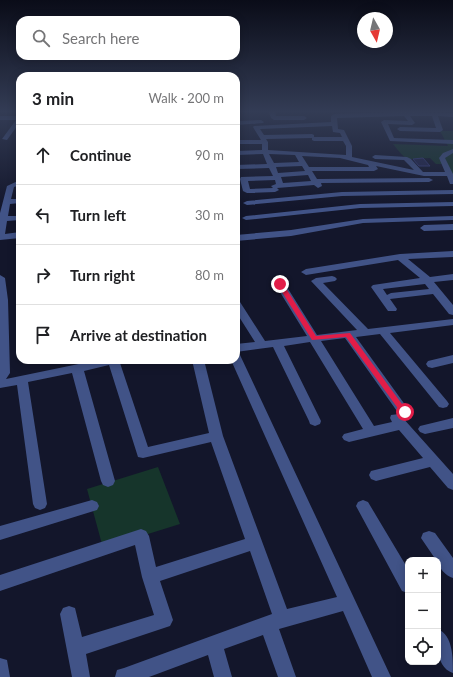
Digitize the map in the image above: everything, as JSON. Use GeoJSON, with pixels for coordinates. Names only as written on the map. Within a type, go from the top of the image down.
{"type":"FeatureCollection","features":[{"type":"Feature","properties":{"kind":"street"},"geometry":{"type":"LineString","coordinates":[[264,144],[265,152],[277,176],[281,200]]}},
{"type":"Feature","properties":{"kind":"street"},"geometry":{"type":"LineString","coordinates":[[317,144],[319,154]]}},
{"type":"Feature","properties":{"kind":"street"},"geometry":{"type":"LineString","coordinates":[[348,144],[349,157]]}},
{"type":"Feature","properties":{"kind":"street"},"geometry":{"type":"LineString","coordinates":[[240,153],[294,151],[349,157],[420,173],[451,178]]}},
{"type":"Feature","properties":{"kind":"street"},"geometry":{"type":"LineString","coordinates":[[294,151],[321,189],[359,221]]}},
{"type":"Feature","properties":{"kind":"street"},"geometry":{"type":"LineString","coordinates":[[451,178],[442,158],[445,154],[453,151]]}},
{"type":"Feature","properties":{"kind":"street"},"geometry":{"type":"LineString","coordinates":[[281,152],[288,165]]}},
{"type":"Feature","properties":{"kind":"street"},"geometry":{"type":"LineString","coordinates":[[375,157],[405,158],[410,160],[420,173]]}},
{"type":"Feature","properties":{"kind":"street"},"geometry":{"type":"LineString","coordinates":[[240,167],[288,165],[307,169],[374,169],[370,162]]}},
{"type":"Feature","properties":{"kind":"street"},"geometry":{"type":"LineString","coordinates":[[307,169],[277,176],[244,179],[247,191],[316,182],[451,178]]}},
{"type":"Feature","properties":{"kind":"street"},"geometry":{"type":"LineString","coordinates":[[240,183],[245,183]]}},
{"type":"Feature","properties":{"kind":"street"},"geometry":{"type":"LineString","coordinates":[[0,187],[16,184]]}},
{"type":"Feature","properties":{"kind":"street"},"geometry":{"type":"LineString","coordinates":[[296,185],[304,198]]}},
{"type":"Feature","properties":{"kind":"street"},"geometry":{"type":"LineString","coordinates":[[11,186],[6,202],[0,237],[16,235]]}},
{"type":"Feature","properties":{"kind":"street"},"geometry":{"type":"LineString","coordinates":[[247,203],[342,194],[453,192]]}},
{"type":"Feature","properties":{"kind":"street"},"geometry":{"type":"LineString","coordinates":[[6,202],[16,201]]}},
{"type":"Feature","properties":{"kind":"street"},"geometry":{"type":"LineString","coordinates":[[246,218],[360,206],[453,204]]}},
{"type":"Feature","properties":{"kind":"street"},"geometry":{"type":"LineString","coordinates":[[3,219],[16,218]]}},
{"type":"Feature","properties":{"kind":"street"},"geometry":{"type":"LineString","coordinates":[[240,236],[291,233],[359,221],[453,218]]}},
{"type":"Feature","properties":{"kind":"street"},"geometry":{"type":"LineString","coordinates":[[424,228],[453,227]]}},
{"type":"Feature","properties":{"kind":"street"},"geometry":{"type":"LineString","coordinates":[[306,272],[400,257],[453,254]]}},
{"type":"Feature","properties":{"kind":"street"},"geometry":{"type":"LineString","coordinates":[[400,257],[426,279],[453,312]]}},
{"type":"Feature","properties":{"kind":"street"},"geometry":{"type":"LineString","coordinates":[[392,309],[376,287],[426,279],[453,277]]}},
{"type":"Feature","properties":{"kind":"street"},"geometry":{"type":"LineString","coordinates":[[332,279],[316,281],[365,332]]}},
{"type":"Feature","properties":{"kind":"street"},"geometry":{"type":"LineString","coordinates":[[0,282],[4,373],[0,379]]}},
{"type":"Feature","properties":{"kind":"street"},"geometry":{"type":"LineString","coordinates":[[280,284],[371,432]]}},
{"type":"Feature","properties":{"kind":"street"},"geometry":{"type":"LineString","coordinates":[[391,296],[438,294],[453,297]]}},
{"type":"Feature","properties":{"kind":"street"},"geometry":{"type":"LineString","coordinates":[[240,310],[262,345]]}},
{"type":"Feature","properties":{"kind":"street"},"geometry":{"type":"LineString","coordinates":[[240,348],[453,322]]}},
{"type":"Feature","properties":{"kind":"street"},"geometry":{"type":"LineString","coordinates":[[382,330],[443,404]]}},
{"type":"Feature","properties":{"kind":"street"},"geometry":{"type":"LineString","coordinates":[[348,334],[401,418],[433,461],[452,480]]}},
{"type":"Feature","properties":{"kind":"street"},"geometry":{"type":"LineString","coordinates":[[277,343],[315,421]]}},
{"type":"Feature","properties":{"kind":"street"},"geometry":{"type":"LineString","coordinates":[[432,364],[453,359]]}},
{"type":"Feature","properties":{"kind":"street"},"geometry":{"type":"LineString","coordinates":[[0,384],[96,364]]}},
{"type":"Feature","properties":{"kind":"street"},"geometry":{"type":"LineString","coordinates":[[115,364],[143,453],[216,436]]}},
{"type":"Feature","properties":{"kind":"street"},"geometry":{"type":"LineString","coordinates":[[199,364],[216,436],[254,542],[275,622],[287,677]]}},
{"type":"Feature","properties":{"kind":"street"},"geometry":{"type":"LineString","coordinates":[[239,364],[382,677]]}},
{"type":"Feature","properties":{"kind":"street"},"geometry":{"type":"LineString","coordinates":[[77,368],[108,481]]}},
{"type":"Feature","properties":{"kind":"street"},"geometry":{"type":"LineString","coordinates":[[22,380],[40,504]]}},
{"type":"Feature","properties":{"kind":"street"},"geometry":{"type":"LineString","coordinates":[[350,437],[371,432],[401,418]]}},
{"type":"Feature","properties":{"kind":"street"},"geometry":{"type":"LineString","coordinates":[[425,429],[453,423]]}},
{"type":"Feature","properties":{"kind":"street"},"geometry":{"type":"LineString","coordinates":[[376,475],[433,461]]}},
{"type":"Feature","properties":{"kind":"street"},"geometry":{"type":"LineString","coordinates":[[0,533],[92,506]]}},
{"type":"Feature","properties":{"kind":"street"},"geometry":{"type":"LineString","coordinates":[[363,506],[405,580]]}},
{"type":"Feature","properties":{"kind":"street"},"geometry":{"type":"LineString","coordinates":[[0,583],[141,536],[150,577],[164,620],[76,648]]}},
{"type":"Feature","properties":{"kind":"street"},"geometry":{"type":"LineString","coordinates":[[430,538],[453,571]]}},
{"type":"Feature","properties":{"kind":"street"},"geometry":{"type":"LineString","coordinates":[[150,577],[254,542]]}},
{"type":"Feature","properties":{"kind":"street"},"geometry":{"type":"LineString","coordinates":[[124,677],[275,622],[347,602]]}},
{"type":"Feature","properties":{"kind":"street"},"geometry":{"type":"LineString","coordinates":[[69,614],[81,677]]}},
{"type":"Feature","properties":{"kind":"street"},"geometry":{"type":"LineString","coordinates":[[441,643],[453,664]]}},
{"type":"Feature","properties":{"kind":"street"},"geometry":{"type":"LineString","coordinates":[[214,645],[223,677]]}},
{"type":"Feature","properties":{"kind":"street"},"geometry":{"type":"LineString","coordinates":[[0,667],[1,677]]}},
{"type":"Feature","properties":{"kind":"green space"},"geometry":{"type":"Polygon","coordinates":[[[393,144],[448,146],[447,144],[453,144],[453,174],[448,174],[444,164],[436,164],[430,158],[412,159],[405,157],[393,144]]]}},
{"type":"Feature","properties":{"kind":"green space"},"geometry":{"type":"Polygon","coordinates":[[[158,467],[180,524],[103,548],[87,489],[158,467]]]}},
{"type":"Feature","properties":{"kind":"building"},"geometry":{"type":"Polygon","coordinates":[[[423,158],[430,166],[419,166],[413,159],[423,158]]]}},
{"type":"Feature","properties":{"kind":"route"},"geometry":{"type":"LineString","coordinates":[[280,284],[314,339],[348,334],[405,412]]}}]}
